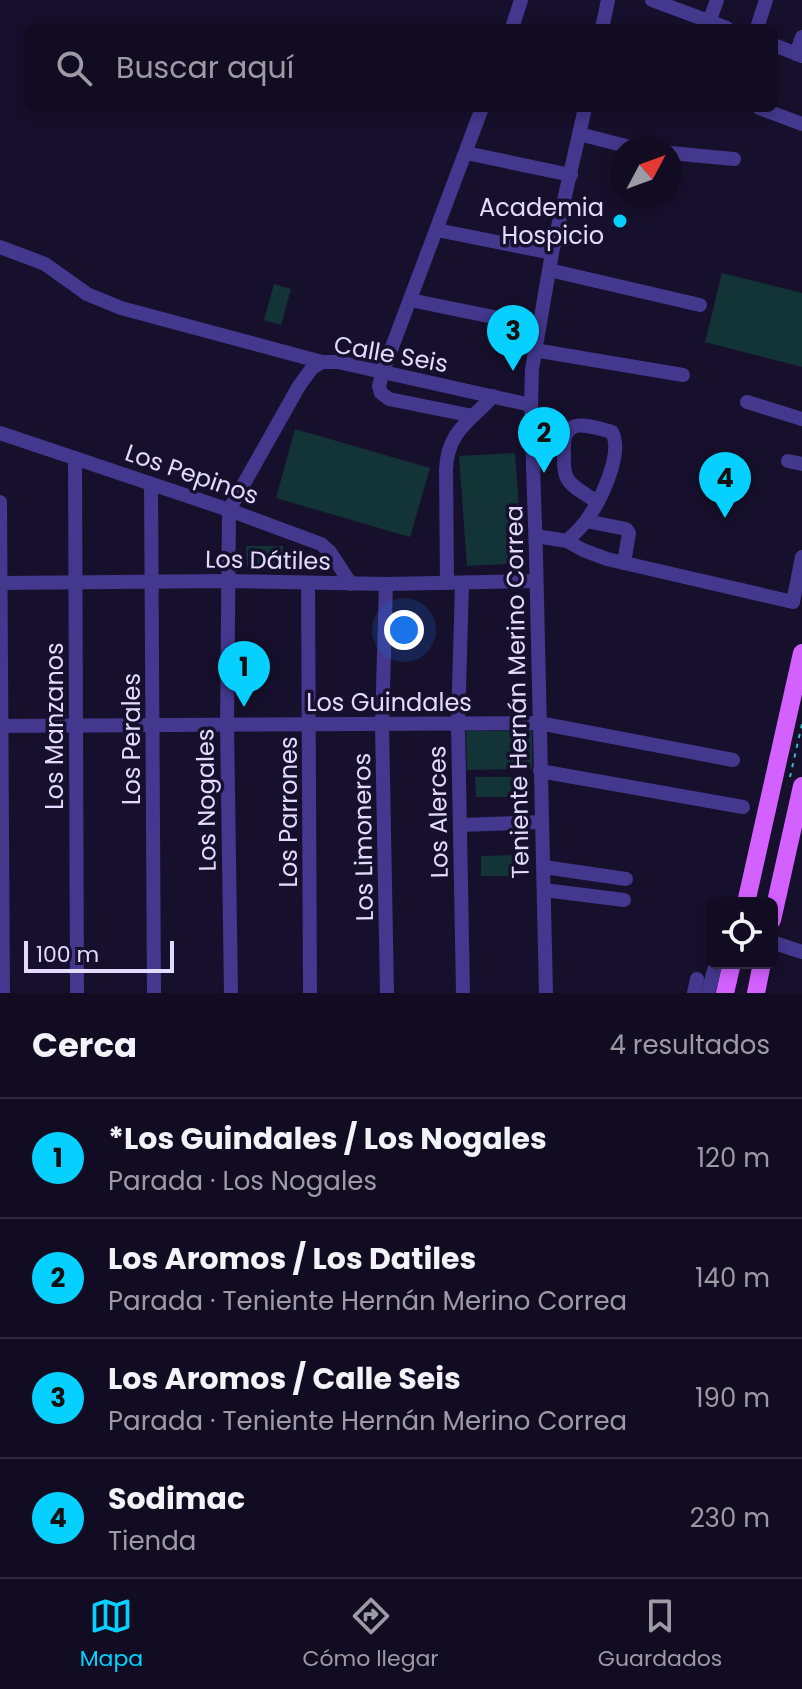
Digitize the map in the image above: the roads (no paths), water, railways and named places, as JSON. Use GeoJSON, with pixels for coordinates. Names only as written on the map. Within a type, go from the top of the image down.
{"type":"FeatureCollection","features":[{"type":"Feature","properties":{"kind":"main road"},"geometry":{"type":"LineString","coordinates":[[747,897],[802,653]]}},
{"type":"Feature","properties":{"kind":"main road"},"geometry":{"type":"LineString","coordinates":[[778,897],[798,820],[802,786]]}},
{"type":"Feature","properties":{"kind":"main road"},"geometry":{"type":"LineString","coordinates":[[770,798],[789,807],[798,820]]}},
{"type":"Feature","properties":{"kind":"main road"},"geometry":{"type":"LineString","coordinates":[[723,969],[725,993]]}},
{"type":"Feature","properties":{"kind":"main road"},"geometry":{"type":"LineString","coordinates":[[756,993],[761,969]]}},
{"type":"Feature","properties":{"kind":"street"},"geometry":{"type":"LineString","coordinates":[[513,24],[521,0]]}},
{"type":"Feature","properties":{"kind":"street"},"geometry":{"type":"LineString","coordinates":[[603,24],[608,0]]}},
{"type":"Feature","properties":{"kind":"street"},"geometry":{"type":"LineString","coordinates":[[709,22],[717,0]]}},
{"type":"Feature","properties":{"kind":"street"},"geometry":{"type":"LineString","coordinates":[[758,24],[766,0]]}},
{"type":"Feature","properties":{"kind":"street"},"geometry":{"type":"LineString","coordinates":[[663,2],[715,24]]}},
{"type":"Feature","properties":{"kind":"street"},"geometry":{"type":"LineString","coordinates":[[778,47],[799,55],[802,37]]}},
{"type":"Feature","properties":{"kind":"street"},"geometry":{"type":"LineString","coordinates":[[473,416],[389,399],[381,393],[379,386],[481,112]]}},
{"type":"Feature","properties":{"kind":"street","name":"Teniente Hernán Merino Correa"},"geometry":{"type":"LineString","coordinates":[[546,993],[531,405],[538,326],[584,112]]}},
{"type":"Feature","properties":{"kind":"street"},"geometry":{"type":"LineString","coordinates":[[770,112],[802,124]]}},
{"type":"Feature","properties":{"kind":"street"},"geometry":{"type":"LineString","coordinates":[[579,134],[610,142]]}},
{"type":"Feature","properties":{"kind":"street"},"geometry":{"type":"LineString","coordinates":[[466,153],[571,175]]}},
{"type":"Feature","properties":{"kind":"street"},"geometry":{"type":"LineString","coordinates":[[682,154],[734,159]]}},
{"type":"Feature","properties":{"kind":"street"},"geometry":{"type":"LineString","coordinates":[[437,230],[552,253]]}},
{"type":"Feature","properties":{"kind":"street"},"geometry":{"type":"LineString","coordinates":[[0,247],[45,264],[87,294],[121,308],[322,362]]}},
{"type":"Feature","properties":{"kind":"street"},"geometry":{"type":"LineString","coordinates":[[549,270],[700,305]]}},
{"type":"Feature","properties":{"kind":"street"},"geometry":{"type":"LineString","coordinates":[[410,300],[538,326]]}},
{"type":"Feature","properties":{"kind":"street"},"geometry":{"type":"LineString","coordinates":[[534,350],[683,375]]}},
{"type":"Feature","properties":{"kind":"street","name":"Calle Seis"},"geometry":{"type":"LineString","coordinates":[[229,510],[299,386],[312,368],[322,362],[383,371],[531,405]]}},
{"type":"Feature","properties":{"kind":"street","name":"Los Alerces"},"geometry":{"type":"LineString","coordinates":[[463,993],[454,583],[445,561],[447,459],[455,434],[493,396]]}},
{"type":"Feature","properties":{"kind":"street"},"geometry":{"type":"LineString","coordinates":[[747,402],[802,419]]}},
{"type":"Feature","properties":{"kind":"street"},"geometry":{"type":"LineString","coordinates":[[567,541],[586,521],[597,502],[610,475],[615,453],[612,432],[575,426],[563,439],[567,480],[597,502]]}},
{"type":"Feature","properties":{"kind":"street","name":"Los Pepinos"},"geometry":{"type":"LineString","coordinates":[[0,433],[321,544],[351,584]]}},
{"type":"Feature","properties":{"kind":"street","name":"Los Manzanos"},"geometry":{"type":"LineString","coordinates":[[75,458],[77,993]]}},
{"type":"Feature","properties":{"kind":"street","name":"Los Perales"},"geometry":{"type":"LineString","coordinates":[[151,484],[154,993]]}},
{"type":"Feature","properties":{"kind":"street"},"geometry":{"type":"LineString","coordinates":[[0,502],[3,993]]}},
{"type":"Feature","properties":{"kind":"street","name":"Los Nogales"},"geometry":{"type":"LineString","coordinates":[[229,510],[227,725],[231,993]]}},
{"type":"Feature","properties":{"kind":"street"},"geometry":{"type":"LineString","coordinates":[[586,521],[626,529],[629,533],[624,563]]}},
{"type":"Feature","properties":{"kind":"street"},"geometry":{"type":"LineString","coordinates":[[536,536],[567,541],[624,563],[798,603],[802,557]]}},
{"type":"Feature","properties":{"kind":"street","name":"Los Dátiles"},"geometry":{"type":"LineString","coordinates":[[0,583],[228,581],[386,584],[536,581]]}},
{"type":"Feature","properties":{"kind":"street","name":"Los Parrones"},"geometry":{"type":"LineString","coordinates":[[308,583],[310,993]]}},
{"type":"Feature","properties":{"kind":"street","name":"Los Limoneros"},"geometry":{"type":"LineString","coordinates":[[386,584],[382,724],[387,993]]}},
{"type":"Feature","properties":{"kind":"street","name":"Los Guindales"},"geometry":{"type":"LineString","coordinates":[[1,726],[539,723],[733,760]]}},
{"type":"Feature","properties":{"kind":"street"},"geometry":{"type":"LineString","coordinates":[[540,771],[743,807]]}},
{"type":"Feature","properties":{"kind":"street"},"geometry":{"type":"LineString","coordinates":[[460,825],[542,822]]}},
{"type":"Feature","properties":{"kind":"street"},"geometry":{"type":"LineString","coordinates":[[544,867],[626,879]]}},
{"type":"Feature","properties":{"kind":"street"},"geometry":{"type":"LineString","coordinates":[[544,890],[624,900]]}},
{"type":"Feature","properties":{"kind":"street"},"geometry":{"type":"LineString","coordinates":[[778,944],[802,952]]}},
{"type":"Feature","properties":{"kind":"street"},"geometry":{"type":"LineString","coordinates":[[708,993],[721,969]]}},
{"type":"Feature","properties":{"kind":"place","name":"Academia Hospicio"},"geometry":{"type":"Point","coordinates":[620,221]}},
{"type":"Feature","properties":{"kind":"place","name":"Los Aromos / Calle Seis"},"geometry":{"type":"Point","coordinates":[513,371]}},
{"type":"Feature","properties":{"kind":"place","name":"Los Aromos / Los Datiles"},"geometry":{"type":"Point","coordinates":[544,473]}},
{"type":"Feature","properties":{"kind":"place","name":"Sodimac"},"geometry":{"type":"Point","coordinates":[725,518]}},
{"type":"Feature","properties":{"kind":"place","name":"*Los Guindales / Los Nogales"},"geometry":{"type":"Point","coordinates":[244,707]}}]}
